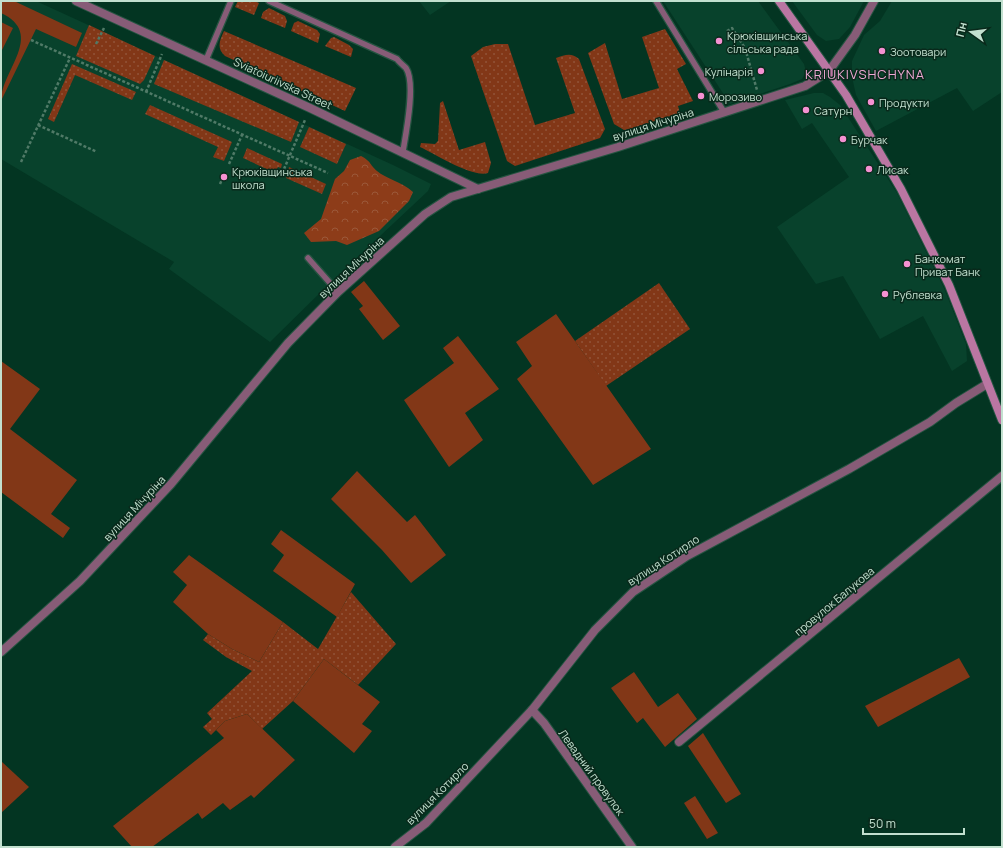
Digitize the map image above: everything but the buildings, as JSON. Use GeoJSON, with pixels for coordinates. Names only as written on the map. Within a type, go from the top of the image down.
{"type":"FeatureCollection","features":[{"type":"Feature","properties":{"kind":"main road"},"geometry":{"type":"LineString","coordinates":[[779,1],[846,96],[904,196],[949,285],[1002,420]]}},
{"type":"Feature","properties":{"kind":"street","name":"Sviatoiuriivska Street"},"geometry":{"type":"LineString","coordinates":[[76,1],[85,3],[403,151],[478,189]]}},
{"type":"Feature","properties":{"kind":"street"},"geometry":{"type":"LineString","coordinates":[[829,71],[855,36],[874,1]]}},
{"type":"Feature","properties":{"kind":"street","name":"вулиця Мічуріна"},"geometry":{"type":"LineString","coordinates":[[1,652],[80,581],[166,490],[288,343],[338,292],[425,214],[451,197],[805,86],[829,71]]}},
{"type":"Feature","properties":{"kind":"street","name":"вулиця Котирло"},"geometry":{"type":"LineString","coordinates":[[395,847],[426,824],[532,710],[595,630],[633,592],[687,556],[930,422],[956,403],[987,384]]}},
{"type":"Feature","properties":{"kind":"street","name":"провулок Балукова"},"geometry":{"type":"LineString","coordinates":[[679,742],[1002,476]]}},
{"type":"Feature","properties":{"kind":"street","name":"Левадний провулок"},"geometry":{"type":"LineString","coordinates":[[532,710],[544,723],[632,847]]}},
{"type":"Feature","properties":{"kind":"lane"},"geometry":{"type":"LineString","coordinates":[[206,60],[231,1]]}},
{"type":"Feature","properties":{"kind":"lane"},"geometry":{"type":"LineString","coordinates":[[269,1],[397,59],[406,69],[410,81],[409,116],[403,151]]}},
{"type":"Feature","properties":{"kind":"lane"},"geometry":{"type":"LineString","coordinates":[[656,1],[724,112]]}},
{"type":"Feature","properties":{"kind":"lane"},"geometry":{"type":"LineString","coordinates":[[308,258],[338,292]]}},
{"type":"Feature","properties":{"kind":"path"},"geometry":{"type":"LineString","coordinates":[[96,44],[104,28]]}},
{"type":"Feature","properties":{"kind":"path"},"geometry":{"type":"LineString","coordinates":[[727,31],[732,28],[745,48],[757,90]]}},
{"type":"Feature","properties":{"kind":"path"},"geometry":{"type":"LineString","coordinates":[[31,40],[328,173]]}},
{"type":"Feature","properties":{"kind":"path"},"geometry":{"type":"LineString","coordinates":[[146,92],[162,54]]}},
{"type":"Feature","properties":{"kind":"path"},"geometry":{"type":"LineString","coordinates":[[21,162],[70,58]]}},
{"type":"Feature","properties":{"kind":"path"},"geometry":{"type":"LineString","coordinates":[[284,169],[305,120]]}},
{"type":"Feature","properties":{"kind":"path"},"geometry":{"type":"LineString","coordinates":[[38,125],[97,152]]}},
{"type":"Feature","properties":{"kind":"path"},"geometry":{"type":"LineString","coordinates":[[229,164],[242,135]]}},
{"type":"Feature","properties":{"kind":"path"},"geometry":{"type":"LineString","coordinates":[[220,184],[224,175]]}},
{"type":"Feature","properties":{"kind":"shaded area","name":"Крюківщинська школа"},"geometry":{"type":"Polygon","coordinates":[[[1,1],[36,1],[393,165],[431,184],[428,191],[270,342],[169,269],[174,262],[1,159],[1,1]]]}},
{"type":"Feature","properties":{"kind":"shaded area"},"geometry":{"type":"Polygon","coordinates":[[[1,1],[14,1],[82,33],[76,47],[36,29],[1,101],[3,89],[18,54],[21,42],[20,31],[14,22],[1,13],[1,1]]]}},
{"type":"Feature","properties":{"kind":"shaded area"},"geometry":{"type":"Polygon","coordinates":[[[238,1],[254,1],[259,3],[254,15],[235,7],[238,1]]]}},
{"type":"Feature","properties":{"kind":"shaded area"},"geometry":{"type":"Polygon","coordinates":[[[419,1],[451,1],[430,15],[419,1]]]}},
{"type":"Feature","properties":{"kind":"shaded area"},"geometry":{"type":"Polygon","coordinates":[[[663,1],[758,1],[804,64],[806,72],[802,79],[730,104],[663,1]]]}},
{"type":"Feature","properties":{"kind":"shaded area"},"geometry":{"type":"Polygon","coordinates":[[[792,1],[864,1],[850,27],[839,39],[826,41],[817,35],[792,1]]]}},
{"type":"Feature","properties":{"kind":"shaded area"},"geometry":{"type":"Polygon","coordinates":[[[892,1],[998,1],[1002,4],[1002,92],[973,111],[957,88],[876,131],[856,95],[852,77],[852,61],[864,35],[880,21],[892,1]]]}},
{"type":"Feature","properties":{"kind":"shaded area"},"geometry":{"type":"Polygon","coordinates":[[[269,8],[285,16],[287,21],[285,28],[261,18],[263,12],[269,8]]]}},
{"type":"Feature","properties":{"kind":"shaded area"},"geometry":{"type":"Polygon","coordinates":[[[298,21],[317,30],[320,34],[318,43],[291,31],[294,23],[298,21]]]}},
{"type":"Feature","properties":{"kind":"shaded area"},"geometry":{"type":"Polygon","coordinates":[[[1,22],[13,28],[1,52],[1,22]]]}},
{"type":"Feature","properties":{"kind":"shaded area"},"geometry":{"type":"Polygon","coordinates":[[[89,25],[155,56],[144,80],[140,84],[76,56],[89,25]]]}},
{"type":"Feature","properties":{"kind":"shaded area"},"geometry":{"type":"Polygon","coordinates":[[[665,29],[686,64],[677,69],[693,101],[678,106],[680,113],[624,130],[614,124],[588,53],[605,43],[622,99],[659,88],[642,37],[665,29]]]}},
{"type":"Feature","properties":{"kind":"shaded area"},"geometry":{"type":"Polygon","coordinates":[[[224,31],[356,88],[345,111],[225,56],[220,50],[220,41],[224,31]]]}},
{"type":"Feature","properties":{"kind":"shaded area"},"geometry":{"type":"Polygon","coordinates":[[[334,37],[349,45],[353,49],[351,57],[325,46],[331,38],[334,37]]]}},
{"type":"Feature","properties":{"kind":"shaded area"},"geometry":{"type":"Polygon","coordinates":[[[495,44],[508,44],[535,125],[575,113],[556,58],[565,55],[573,55],[579,59],[605,129],[600,138],[515,166],[507,161],[471,56],[483,47],[495,44]]]}},
{"type":"Feature","properties":{"kind":"shaded area"},"geometry":{"type":"Polygon","coordinates":[[[164,60],[299,122],[291,142],[154,84],[164,60]]]}},
{"type":"Feature","properties":{"kind":"shaded area"},"geometry":{"type":"Polygon","coordinates":[[[72,64],[136,92],[132,100],[75,75],[54,122],[48,119],[72,64]]]}},
{"type":"Feature","properties":{"kind":"shaded area"},"geometry":{"type":"Polygon","coordinates":[[[814,93],[823,93],[840,105],[897,193],[944,288],[966,344],[967,361],[952,371],[923,316],[880,339],[843,276],[816,284],[777,227],[849,177],[812,123],[802,129],[785,100],[814,93]]]}},
{"type":"Feature","properties":{"kind":"shaded area"},"geometry":{"type":"Polygon","coordinates":[[[443,101],[459,150],[485,142],[491,163],[488,173],[481,174],[464,169],[420,147],[421,143],[435,144],[438,141],[440,103],[443,101]]]}},
{"type":"Feature","properties":{"kind":"shaded area"},"geometry":{"type":"Polygon","coordinates":[[[150,105],[232,142],[224,161],[213,157],[218,147],[145,114],[150,105]]]}},
{"type":"Feature","properties":{"kind":"shaded area"},"geometry":{"type":"Polygon","coordinates":[[[309,127],[346,144],[337,164],[300,147],[309,127]]]}},
{"type":"Feature","properties":{"kind":"shaded area"},"geometry":{"type":"Polygon","coordinates":[[[247,148],[282,164],[281,168],[278,167],[275,173],[243,158],[247,148]]]}},
{"type":"Feature","properties":{"kind":"shaded area"},"geometry":{"type":"Polygon","coordinates":[[[289,167],[326,184],[322,194],[286,178],[289,167]]]}},
{"type":"Feature","properties":{"kind":"shaded area"},"geometry":{"type":"Polygon","coordinates":[[[364,281],[400,326],[383,340],[359,309],[363,306],[351,292],[364,281]]]}},
{"type":"Feature","properties":{"kind":"shaded area"},"geometry":{"type":"Polygon","coordinates":[[[659,283],[690,329],[606,386],[575,341],[659,283]]]}},
{"type":"Feature","properties":{"kind":"shaded area"},"geometry":{"type":"Polygon","coordinates":[[[556,314],[651,449],[593,485],[517,379],[532,366],[516,342],[556,314]]]}},
{"type":"Feature","properties":{"kind":"shaded area"},"geometry":{"type":"Polygon","coordinates":[[[458,336],[499,389],[465,413],[483,440],[449,467],[404,400],[454,363],[443,348],[458,336]]]}},
{"type":"Feature","properties":{"kind":"shaded area"},"geometry":{"type":"Polygon","coordinates":[[[1,361],[40,389],[10,429],[77,480],[51,514],[70,528],[63,538],[1,492],[1,361]]]}},
{"type":"Feature","properties":{"kind":"shaded area"},"geometry":{"type":"Polygon","coordinates":[[[357,471],[407,522],[415,515],[446,555],[411,583],[382,550],[331,499],[357,471]]]}},
{"type":"Feature","properties":{"kind":"shaded area"},"geometry":{"type":"Polygon","coordinates":[[[281,530],[355,584],[337,617],[273,571],[284,555],[271,544],[281,530]]]}},
{"type":"Feature","properties":{"kind":"shaded area"},"geometry":{"type":"Polygon","coordinates":[[[189,555],[283,622],[259,662],[232,649],[208,634],[173,602],[187,585],[173,572],[189,555]]]}},
{"type":"Feature","properties":{"kind":"shaded area"},"geometry":{"type":"Polygon","coordinates":[[[351,592],[396,644],[358,685],[324,659],[293,701],[262,729],[247,714],[225,721],[211,735],[203,727],[212,719],[207,713],[252,671],[226,657],[203,640],[208,634],[232,649],[259,662],[283,622],[318,649],[351,592]]]}},
{"type":"Feature","properties":{"kind":"shaded area"},"geometry":{"type":"Polygon","coordinates":[[[959,658],[970,677],[878,727],[865,706],[959,658]]]}},
{"type":"Feature","properties":{"kind":"shaded area"},"geometry":{"type":"Polygon","coordinates":[[[324,659],[380,702],[362,724],[372,731],[354,753],[293,701],[324,659]]]}},
{"type":"Feature","properties":{"kind":"shaded area"},"geometry":{"type":"Polygon","coordinates":[[[634,672],[658,707],[678,693],[697,719],[665,747],[643,718],[637,723],[611,688],[634,672]]]}},
{"type":"Feature","properties":{"kind":"shaded area"},"geometry":{"type":"Polygon","coordinates":[[[247,714],[295,760],[254,798],[251,795],[230,810],[223,803],[202,819],[198,813],[152,847],[132,847],[113,826],[224,738],[216,730],[225,721],[247,714]]]}},
{"type":"Feature","properties":{"kind":"shaded area"},"geometry":{"type":"Polygon","coordinates":[[[703,733],[741,794],[726,803],[688,746],[703,733]]]}},
{"type":"Feature","properties":{"kind":"shaded area"},"geometry":{"type":"Polygon","coordinates":[[[1,761],[29,787],[1,813],[1,761]]]}},
{"type":"Feature","properties":{"kind":"shaded area"},"geometry":{"type":"Polygon","coordinates":[[[695,796],[718,833],[707,839],[684,803],[695,796]]]}},
{"type":"Feature","properties":{"kind":"green space"},"geometry":{"type":"Polygon","coordinates":[[[361,156],[381,174],[404,185],[413,192],[409,201],[379,231],[347,245],[336,241],[311,242],[304,233],[321,219],[335,179],[344,171],[350,160],[361,156]]]}},
{"type":"Feature","properties":{"kind":"place","name":"Крюківщинська сільська рада"},"geometry":{"type":"Point","coordinates":[719,41]}},
{"type":"Feature","properties":{"kind":"place","name":"Зоотовари"},"geometry":{"type":"Point","coordinates":[882,51]}},
{"type":"Feature","properties":{"kind":"place","name":"Кулінарія"},"geometry":{"type":"Point","coordinates":[761,71]}},
{"type":"Feature","properties":{"kind":"place","name":"Морозиво"},"geometry":{"type":"Point","coordinates":[701,96]}},
{"type":"Feature","properties":{"kind":"place","name":"Продукти"},"geometry":{"type":"Point","coordinates":[871,102]}},
{"type":"Feature","properties":{"kind":"place","name":"Сатурн"},"geometry":{"type":"Point","coordinates":[806,110]}},
{"type":"Feature","properties":{"kind":"place","name":"Бурчак"},"geometry":{"type":"Point","coordinates":[843,139]}},
{"type":"Feature","properties":{"kind":"place","name":"Лисак"},"geometry":{"type":"Point","coordinates":[869,169]}},
{"type":"Feature","properties":{"kind":"place","name":"Крюківщинська школа"},"geometry":{"type":"Point","coordinates":[224,177]}},
{"type":"Feature","properties":{"kind":"place","name":"Банкомат Приват Банк"},"geometry":{"type":"Point","coordinates":[907,264]}},
{"type":"Feature","properties":{"kind":"place","name":"Рублевка"},"geometry":{"type":"Point","coordinates":[885,294]}},
{"type":"Feature","properties":{"kind":"district","name":"KRIUKIVSHCHYNA"},"geometry":{"type":"Point","coordinates":[865,74]}}]}
